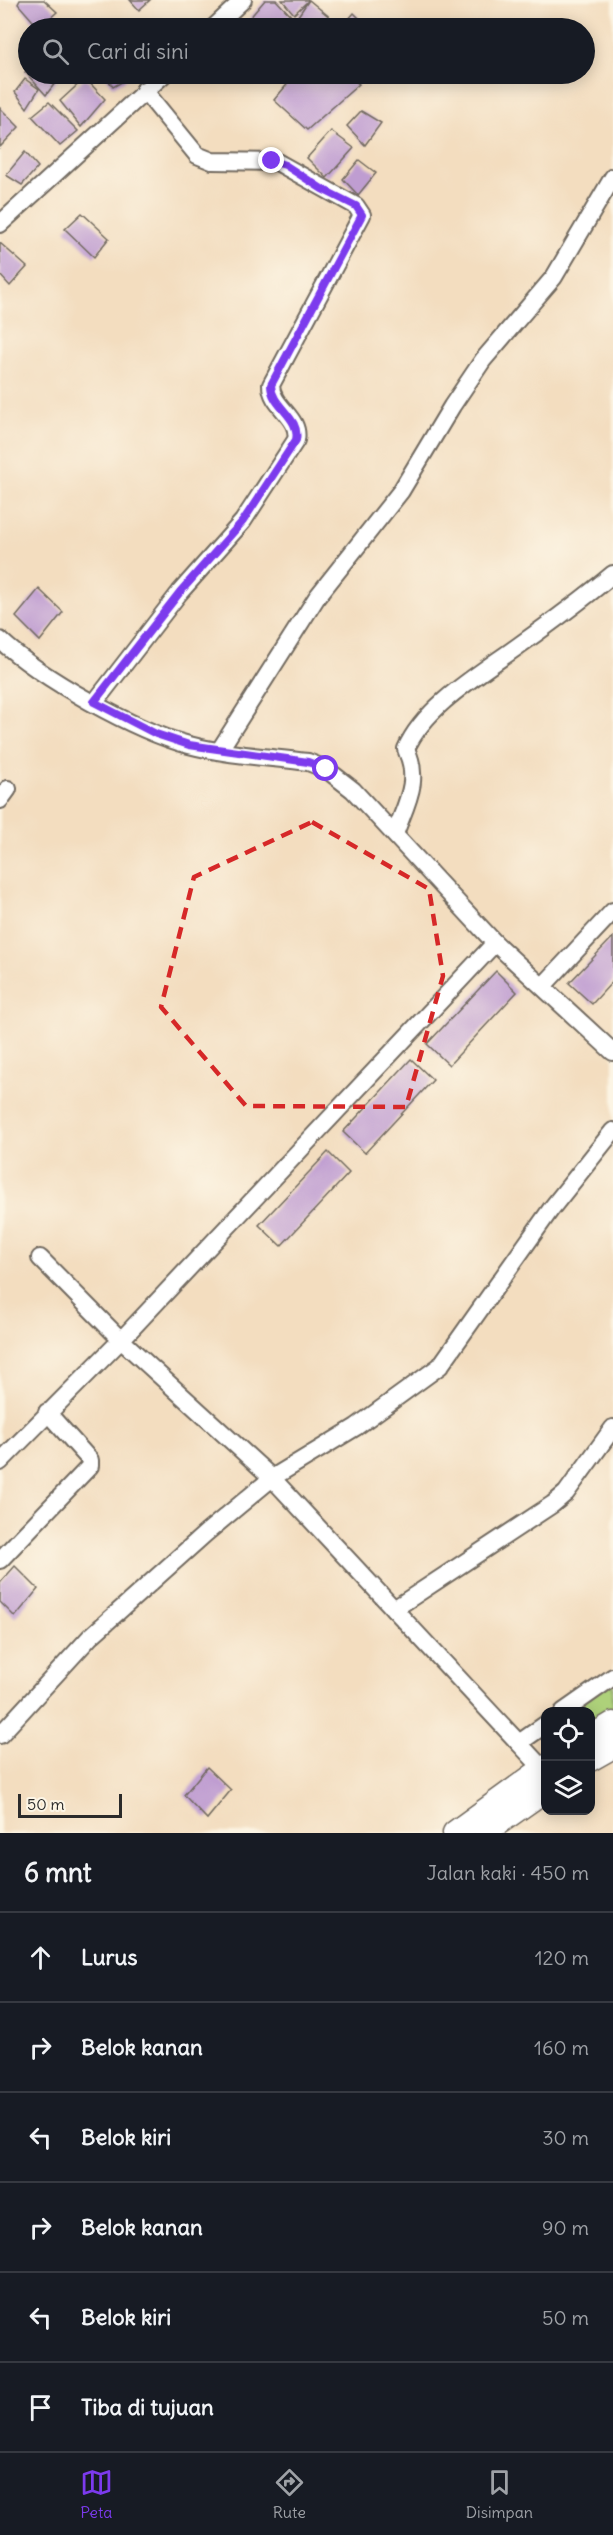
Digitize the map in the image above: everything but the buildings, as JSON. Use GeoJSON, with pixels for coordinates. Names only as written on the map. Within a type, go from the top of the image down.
{"type":"FeatureCollection","features":[{"type":"Feature","properties":{"kind":"main road"},"geometry":{"type":"LineString","coordinates":[[595,1753],[607,1735]]}},
{"type":"Feature","properties":{"kind":"main road"},"geometry":{"type":"LineString","coordinates":[[455,1833],[541,1778]]}},
{"type":"Feature","properties":{"kind":"main road"},"geometry":{"type":"LineString","coordinates":[[483,1833],[541,1779]]}},
{"type":"Feature","properties":{"kind":"street"},"geometry":{"type":"LineString","coordinates":[[224,18],[243,0]]}},
{"type":"Feature","properties":{"kind":"street"},"geometry":{"type":"LineString","coordinates":[[0,224],[152,84]]}},
{"type":"Feature","properties":{"kind":"street"},"geometry":{"type":"LineString","coordinates":[[94,702],[180,592],[243,521],[296,440],[296,426],[273,395],[271,385],[362,215],[356,206],[277,162],[212,161],[197,155],[144,90]]}},
{"type":"Feature","properties":{"kind":"street"},"geometry":{"type":"LineString","coordinates":[[219,751],[317,597],[401,491],[452,406],[483,360],[560,268],[613,177]]}},
{"type":"Feature","properties":{"kind":"street"},"geometry":{"type":"LineString","coordinates":[[395,834],[414,783],[412,763],[406,749],[413,734],[458,690],[579,603],[613,574]]}},
{"type":"Feature","properties":{"kind":"street"},"geometry":{"type":"LineString","coordinates":[[0,640],[28,662],[94,702],[156,734],[219,751],[317,765],[353,790],[495,943],[613,1052]]}},
{"type":"Feature","properties":{"kind":"street"},"geometry":{"type":"LineString","coordinates":[[543,986],[613,911]]}},
{"type":"Feature","properties":{"kind":"street"},"geometry":{"type":"LineString","coordinates":[[0,1462],[47,1412],[121,1340],[495,943]]}},
{"type":"Feature","properties":{"kind":"street"},"geometry":{"type":"LineString","coordinates":[[0,1736],[90,1637],[272,1478],[356,1426],[440,1366],[551,1209],[613,1131]]}},
{"type":"Feature","properties":{"kind":"street"},"geometry":{"type":"LineString","coordinates":[[40,1258],[121,1340],[272,1478],[519,1743],[541,1770]]}},
{"type":"Feature","properties":{"kind":"street"},"geometry":{"type":"LineString","coordinates":[[0,1560],[90,1466],[90,1460],[47,1412]]}},
{"type":"Feature","properties":{"kind":"street"},"geometry":{"type":"LineString","coordinates":[[394,1609],[553,1504],[566,1493],[613,1428]]}},
{"type":"Feature","properties":{"kind":"street"},"geometry":{"type":"LineString","coordinates":[[570,1707],[613,1677]]}},
{"type":"Feature","properties":{"kind":"street"},"geometry":{"type":"LineString","coordinates":[[519,1743],[541,1728]]}},
{"type":"Feature","properties":{"kind":"highlighted area"},"geometry":{"type":"Polygon","coordinates":[[[312,822],[429,889],[443,976],[406,1107],[246,1106],[161,1007],[194,877],[312,822]]]}},
{"type":"Feature","properties":{"kind":"green space"},"geometry":{"type":"Polygon","coordinates":[[[613,1678],[613,1723],[595,1734],[595,1707],[572,1707],[613,1678]]]}},
{"type":"Feature","properties":{"kind":"route"},"geometry":{"type":"LineString","coordinates":[[272,161],[285,165],[322,189],[356,206],[361,210],[362,215],[360,223],[271,385],[273,395],[296,426],[296,440],[243,521],[180,592],[94,702],[156,734],[189,745],[308,762],[326,769]]}}]}
